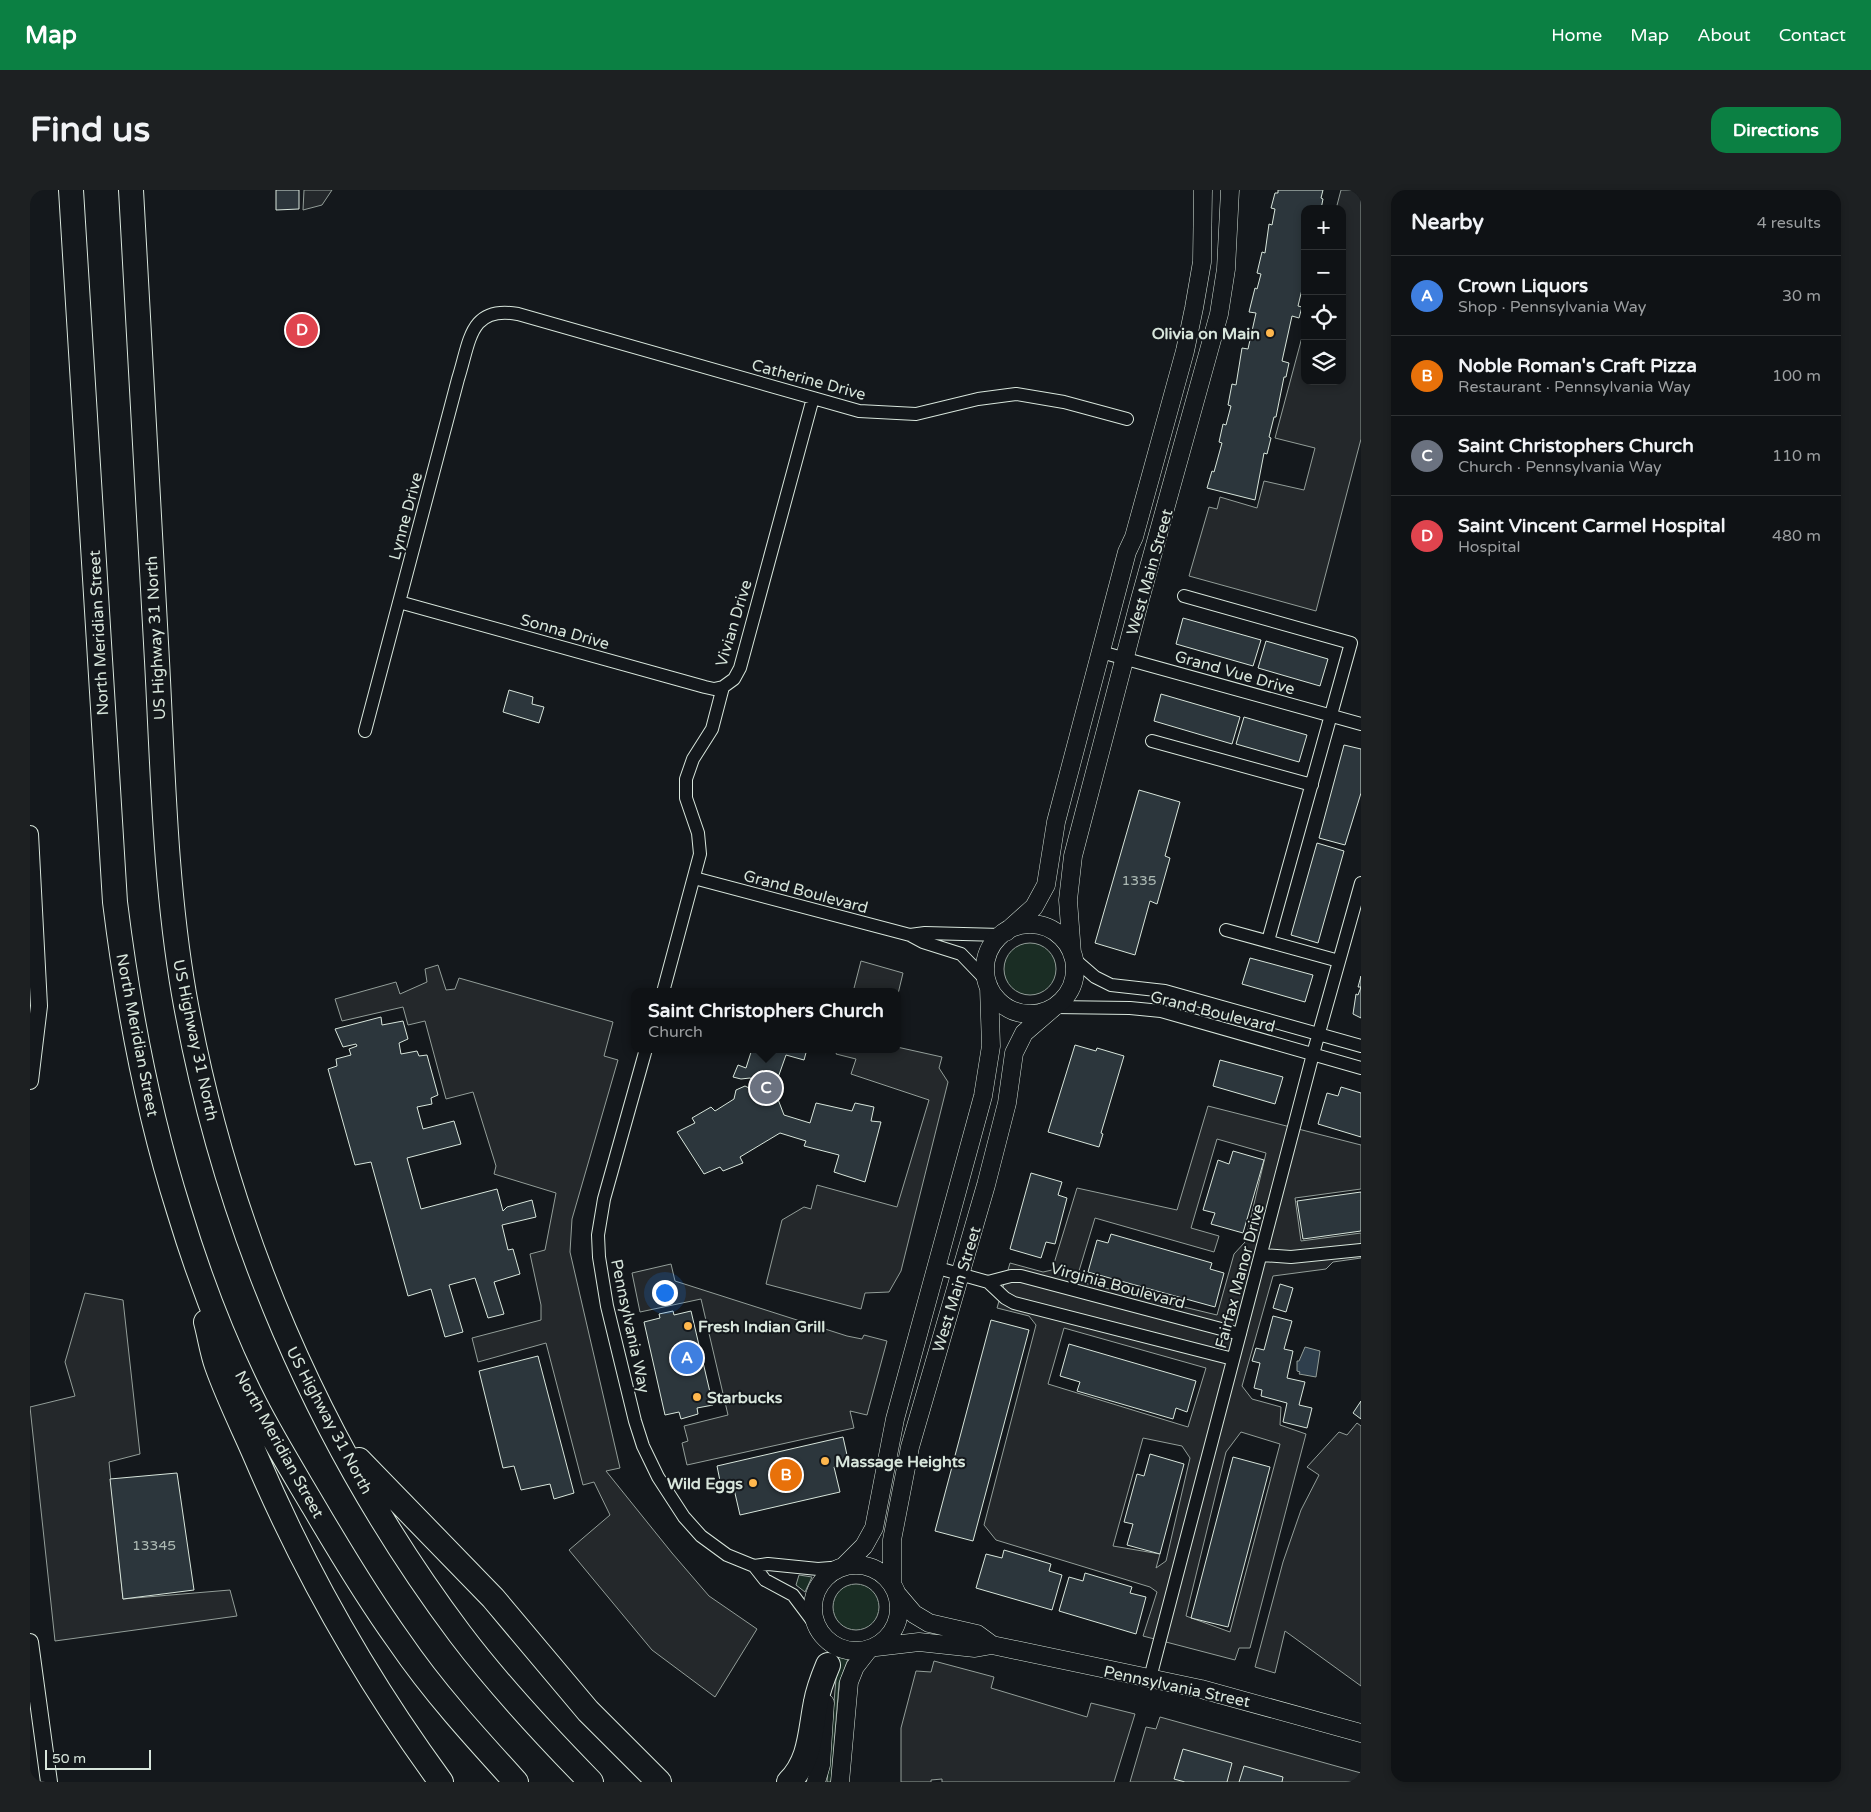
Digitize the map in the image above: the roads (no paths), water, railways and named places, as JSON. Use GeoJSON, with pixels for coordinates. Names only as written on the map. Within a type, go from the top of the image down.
{"type":"FeatureCollection","features":[{"type":"Feature","properties":{"kind":"highway","name":"North Meridian Street"},"geometry":{"type":"LineString","coordinates":[[71,190],[115,902],[129,1003],[140,1063],[178,1211],[223,1333],[251,1396],[278,1446],[364,1589],[400,1643],[481,1744],[516,1782]]}},
{"type":"Feature","properties":{"kind":"highway","name":"US Highway 31 North"},"geometry":{"type":"LineString","coordinates":[[131,190],[168,868],[183,988],[206,1098],[242,1222],[278,1318],[334,1435],[384,1521],[461,1635],[543,1732],[591,1782]]}},
{"type":"Feature","properties":{"kind":"highway"},"geometry":{"type":"LineString","coordinates":[[178,1211],[217,1366],[275,1502],[338,1623],[403,1729],[441,1782]]}},
{"type":"Feature","properties":{"kind":"highway"},"geometry":{"type":"LineString","coordinates":[[334,1435],[493,1598],[588,1711],[659,1782]]}},
{"type":"Feature","properties":{"kind":"highway"},"geometry":{"type":"LineString","coordinates":[[789,1782],[799,1770],[806,1755],[816,1701],[828,1665]]}},
{"type":"Feature","properties":{"kind":"main road","name":"West Main Street"},"geometry":{"type":"LineString","coordinates":[[1003,934],[1034,907],[1044,891],[1056,822],[1101,652],[1185,351],[1202,262],[1203,190]]}},
{"type":"Feature","properties":{"kind":"main road","name":"West Main Street"},"geometry":{"type":"LineString","coordinates":[[1073,956],[1068,900],[1072,864],[1125,658],[1219,314],[1226,269],[1230,190]]}},
{"type":"Feature","properties":{"kind":"main road"},"geometry":{"type":"LineString","coordinates":[[1030,924],[1047,928],[1062,938],[1073,956],[1074,976],[1070,988],[1053,1007],[1034,1014],[1014,1011],[1002,1004],[988,984],[986,970],[988,954],[1003,934],[1030,924]]}},
{"type":"Feature","properties":{"kind":"main road","name":"West Main Street"},"geometry":{"type":"LineString","coordinates":[[843,1567],[864,1546],[874,1528],[895,1419],[938,1268],[988,1075],[992,1034],[988,984]]}},
{"type":"Feature","properties":{"kind":"main road","name":"West Main Street"},"geometry":{"type":"LineString","coordinates":[[895,1589],[892,1540],[910,1447],[961,1274],[1004,1117],[1015,1048],[1024,1033],[1053,1007]]}},
{"type":"Feature","properties":{"kind":"main road"},"geometry":{"type":"LineString","coordinates":[[816,1782],[822,1757],[828,1665],[813,1610],[816,1591],[827,1576],[843,1567],[868,1566],[884,1575],[895,1589],[899,1611],[895,1627],[889,1636],[872,1648],[855,1668],[849,1682],[840,1782]]}},
{"type":"Feature","properties":{"kind":"main road","name":"Pennsylvania Street"},"geometry":{"type":"LineString","coordinates":[[895,1589],[918,1617],[929,1623],[977,1634],[992,1645]]}},
{"type":"Feature","properties":{"kind":"main road"},"geometry":{"type":"LineString","coordinates":[[819,1631],[839,1648],[854,1651],[872,1648]]}},
{"type":"Feature","properties":{"kind":"main road","name":"Pennsylvania Street"},"geometry":{"type":"LineString","coordinates":[[872,1648],[919,1642],[975,1648],[992,1645],[1217,1692],[1361,1733]]}},
{"type":"Feature","properties":{"kind":"street","name":"Catherine Drive"},"geometry":{"type":"LineString","coordinates":[[486,315],[499,312],[518,314],[859,411],[900,415],[916,414],[997,396],[1033,395],[1127,420]]}},
{"type":"Feature","properties":{"kind":"street","name":"Lynne Drive"},"geometry":{"type":"LineString","coordinates":[[366,731],[458,379],[474,331],[486,315]]}},
{"type":"Feature","properties":{"kind":"street","name":"Vivian Drive"},"geometry":{"type":"LineString","coordinates":[[694,878],[700,854],[698,833],[686,798],[686,779],[693,759],[712,729],[724,687],[734,679],[740,668],[813,398]]}},
{"type":"Feature","properties":{"kind":"street"},"geometry":{"type":"LineString","coordinates":[[1184,596],[1351,643],[1268,941]]}},
{"type":"Feature","properties":{"kind":"street","name":"Sonna Drive"},"geometry":{"type":"LineString","coordinates":[[399,602],[705,688],[724,687]]}},
{"type":"Feature","properties":{"kind":"street","name":"Grand Vue Drive"},"geometry":{"type":"LineString","coordinates":[[1101,652],[1361,724]]}},
{"type":"Feature","properties":{"kind":"street"},"geometry":{"type":"LineString","coordinates":[[1152,742],[1312,785]]}},
{"type":"Feature","properties":{"kind":"street"},"geometry":{"type":"LineString","coordinates":[[30,834],[39,1006],[30,1081]]}},
{"type":"Feature","properties":{"kind":"street"},"geometry":{"type":"LineString","coordinates":[[663,988],[694,878]]}},
{"type":"Feature","properties":{"kind":"street","name":"Grand Boulevard"},"geometry":{"type":"LineString","coordinates":[[694,878],[910,935],[923,942],[961,954],[988,984]]}},
{"type":"Feature","properties":{"kind":"street","name":"Fairfax Manor Drive"},"geometry":{"type":"LineString","coordinates":[[1150,1678],[1232,1359],[1313,1054],[1361,883]]}},
{"type":"Feature","properties":{"kind":"street"},"geometry":{"type":"LineString","coordinates":[[1226,930],[1339,961]]}},
{"type":"Feature","properties":{"kind":"street","name":"Grand Boulevard"},"geometry":{"type":"LineString","coordinates":[[910,935],[925,932],[1003,934]]}},
{"type":"Feature","properties":{"kind":"street","name":"Grand Boulevard"},"geometry":{"type":"LineString","coordinates":[[1073,956],[1095,977],[1111,985],[1165,991],[1361,1046]]}},
{"type":"Feature","properties":{"kind":"street","name":"Grand Boulevard"},"geometry":{"type":"LineString","coordinates":[[1053,1007],[1130,1008],[1161,1011],[1361,1068]]}},
{"type":"Feature","properties":{"kind":"street","name":"Pennsylvania Way"},"geometry":{"type":"LineString","coordinates":[[645,1053],[601,1216],[599,1256],[607,1306],[635,1421],[658,1477],[676,1506],[701,1536],[727,1555],[754,1566],[765,1580],[792,1595],[819,1631]]}},
{"type":"Feature","properties":{"kind":"street"},"geometry":{"type":"LineString","coordinates":[[1261,1255],[1291,1258],[1361,1250]]}},
{"type":"Feature","properties":{"kind":"street"},"geometry":{"type":"LineString","coordinates":[[938,1268],[988,1282],[1005,1298],[1014,1303],[1232,1359]]}},
{"type":"Feature","properties":{"kind":"street","name":"Virginia Boulevard"},"geometry":{"type":"LineString","coordinates":[[988,1282],[1011,1276],[1021,1276],[1240,1334]]}},
{"type":"Feature","properties":{"kind":"street","name":"Pennsylvania Way"},"geometry":{"type":"LineString","coordinates":[[754,1566],[768,1564],[818,1569],[843,1567]]}},
{"type":"Feature","properties":{"kind":"street"},"geometry":{"type":"LineString","coordinates":[[30,1642],[49,1782]]}},
{"type":"Feature","properties":{"kind":"water"},"geometry":{"type":"Polygon","coordinates":[[[1305,1347],[1320,1351],[1316,1377],[1299,1374],[1300,1372],[1297,1371],[1297,1361],[1299,1361],[1305,1347]]]}},
{"type":"Feature","properties":{"kind":"place","name":"Saint Vincent Carmel Hospital"},"geometry":{"type":"Point","coordinates":[302,330]}},
{"type":"Feature","properties":{"kind":"place","name":"Olivia on Main"},"geometry":{"type":"Point","coordinates":[1270,333]}},
{"type":"Feature","properties":{"kind":"place","name":"Saint Christophers Church"},"geometry":{"type":"Point","coordinates":[766,1088]}},
{"type":"Feature","properties":{"kind":"place","name":"Fresh Indian Grill"},"geometry":{"type":"Point","coordinates":[688,1326]}},
{"type":"Feature","properties":{"kind":"place","name":"Crown Liquors"},"geometry":{"type":"Point","coordinates":[687,1358]}},
{"type":"Feature","properties":{"kind":"place","name":"Starbucks"},"geometry":{"type":"Point","coordinates":[697,1397]}},
{"type":"Feature","properties":{"kind":"place","name":"Massage Heights"},"geometry":{"type":"Point","coordinates":[825,1461]}},
{"type":"Feature","properties":{"kind":"place","name":"Noble Roman's Craft Pizza"},"geometry":{"type":"Point","coordinates":[786,1475]}},
{"type":"Feature","properties":{"kind":"place","name":"Wild Eggs"},"geometry":{"type":"Point","coordinates":[753,1483]}}]}
